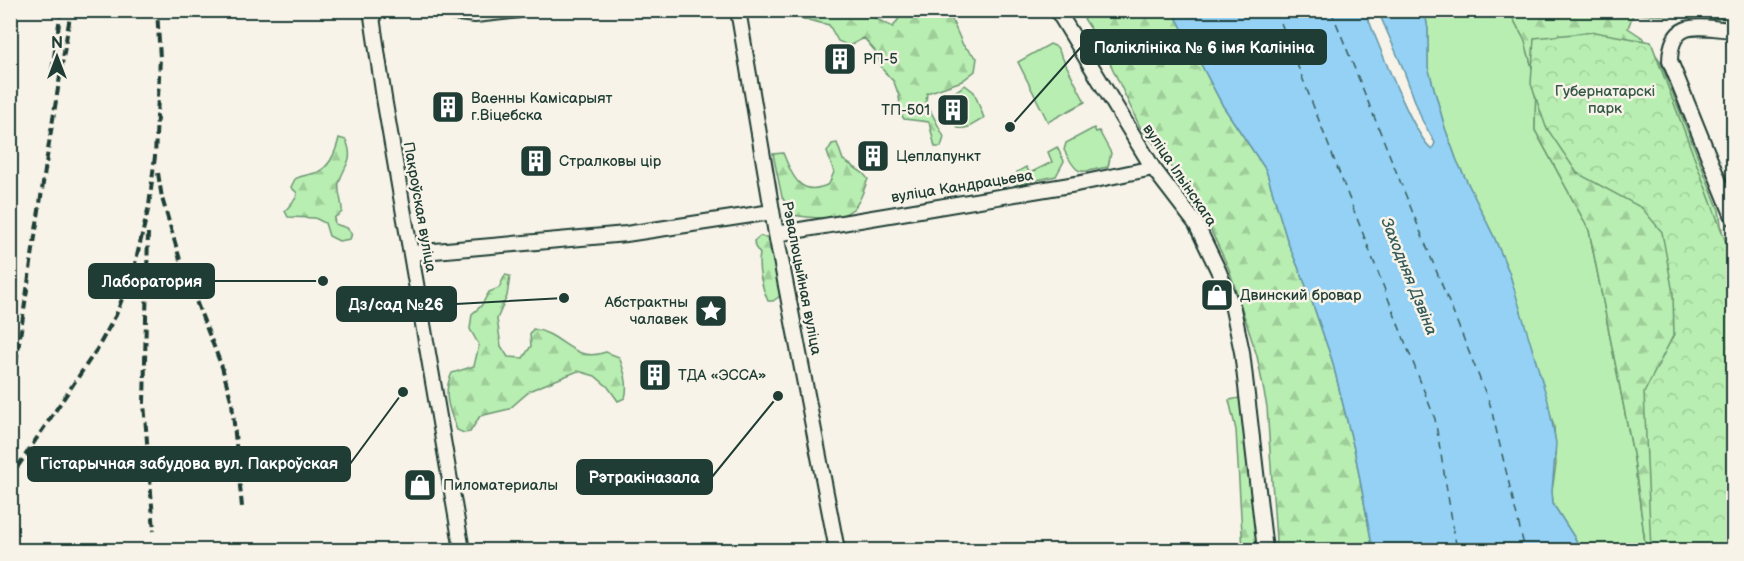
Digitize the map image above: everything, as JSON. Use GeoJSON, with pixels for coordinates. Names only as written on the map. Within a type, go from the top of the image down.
{"type":"FeatureCollection","features":[{"type":"Feature","properties":{"kind":"street","name":"Пакроўская вуліца"},"geometry":{"type":"LineString","coordinates":[[371,10],[384,98],[462,550]]}},
{"type":"Feature","properties":{"kind":"street"},"geometry":{"type":"LineString","coordinates":[[433,10],[475,15],[520,10]]}},
{"type":"Feature","properties":{"kind":"street","name":"Рэвалюцыйная вуліца"},"geometry":{"type":"LineString","coordinates":[[738,10],[776,234],[837,550]]}},
{"type":"Feature","properties":{"kind":"street","name":"вуліца Ільінскага"},"geometry":{"type":"LineString","coordinates":[[1057,10],[1153,168],[1196,224],[1219,272],[1233,309],[1242,352],[1265,550]]}},
{"type":"Feature","properties":{"kind":"street"},"geometry":{"type":"LineString","coordinates":[[1734,30],[1690,28],[1677,33],[1671,45],[1670,61],[1734,219]]}},
{"type":"Feature","properties":{"kind":"street","name":"вуліца Кандрацьева"},"geometry":{"type":"LineString","coordinates":[[776,234],[1076,184],[1153,168]]}},
{"type":"Feature","properties":{"kind":"street"},"geometry":{"type":"LineString","coordinates":[[412,253],[626,234],[772,212]]}},
{"type":"Feature","properties":{"kind":"green space"},"geometry":{"type":"Polygon","coordinates":[[[798,11],[860,11],[893,27],[904,11],[948,11],[963,45],[977,58],[975,71],[962,81],[927,93],[926,102],[944,137],[941,147],[935,147],[929,122],[904,119],[894,82],[883,70],[875,51],[864,38],[849,46],[838,41],[829,25],[800,18],[798,11]]]}},
{"type":"Feature","properties":{"kind":"green space"},"geometry":{"type":"Polygon","coordinates":[[[1079,11],[1173,11],[1223,106],[1266,170],[1288,243],[1309,293],[1332,360],[1355,453],[1373,550],[1274,550],[1276,540],[1267,407],[1257,356],[1229,269],[1199,205],[1140,127],[1102,46],[1079,11]]]}},
{"type":"Feature","properties":{"kind":"green space"},"geometry":{"type":"Polygon","coordinates":[[[1422,11],[1509,11],[1525,41],[1536,83],[1535,130],[1589,230],[1634,459],[1646,550],[1580,550],[1553,504],[1552,491],[1556,464],[1554,427],[1509,272],[1457,161],[1445,128],[1428,67],[1428,30],[1422,11]]]}},
{"type":"Feature","properties":{"kind":"green space","name":"Губернатарскі парк"},"geometry":{"type":"Polygon","coordinates":[[[1509,11],[1733,11],[1634,12],[1628,28],[1643,38],[1659,59],[1719,210],[1727,264],[1734,281],[1733,550],[1646,550],[1634,459],[1589,230],[1535,130],[1536,83],[1525,41],[1509,11]]]}},
{"type":"Feature","properties":{"kind":"green space"},"geometry":{"type":"Polygon","coordinates":[[[1627,11],[1733,11],[1733,19],[1635,14],[1627,11]]]}},
{"type":"Feature","properties":{"kind":"green space","name":"Губернатарскі парк"},"geometry":{"type":"Polygon","coordinates":[[[1594,32],[1651,42],[1733,261],[1733,360],[1727,384],[1733,470],[1733,550],[1651,550],[1644,393],[1674,334],[1673,293],[1662,232],[1642,208],[1577,173],[1546,127],[1531,84],[1534,38],[1594,32]]]}},
{"type":"Feature","properties":{"kind":"green space"},"geometry":{"type":"Polygon","coordinates":[[[1050,44],[1057,47],[1085,102],[1048,122],[1018,62],[1050,44]]]}},
{"type":"Feature","properties":{"kind":"green space"},"geometry":{"type":"Polygon","coordinates":[[[965,85],[974,92],[984,118],[968,127],[958,128],[953,120],[961,115],[952,94],[965,85]]]}},
{"type":"Feature","properties":{"kind":"green space"},"geometry":{"type":"Polygon","coordinates":[[[1094,128],[1096,132],[1099,131],[1111,153],[1108,167],[1080,171],[1073,165],[1064,150],[1066,143],[1094,128]]]}},
{"type":"Feature","properties":{"kind":"green space"},"geometry":{"type":"Polygon","coordinates":[[[339,138],[346,140],[349,158],[339,183],[342,212],[334,218],[335,224],[347,228],[352,234],[350,239],[339,241],[329,236],[325,223],[315,218],[288,217],[285,211],[296,198],[297,193],[291,187],[295,179],[323,169],[330,162],[339,138]]]}},
{"type":"Feature","properties":{"kind":"green space"},"geometry":{"type":"Polygon","coordinates":[[[837,143],[843,160],[868,179],[858,203],[853,209],[839,216],[815,218],[792,215],[782,197],[773,154],[783,153],[794,177],[804,187],[819,188],[829,184],[834,172],[827,152],[832,144],[837,143]]]}},
{"type":"Feature","properties":{"kind":"green space"},"geometry":{"type":"Polygon","coordinates":[[[1057,147],[1064,161],[1056,176],[1014,185],[1013,182],[1019,179],[1017,172],[1026,167],[1030,173],[1052,162],[1048,152],[1057,147]]]}},
{"type":"Feature","properties":{"kind":"green space"},"geometry":{"type":"Polygon","coordinates":[[[760,236],[771,241],[776,253],[780,296],[773,301],[768,301],[761,278],[760,254],[754,241],[760,236]]]}},
{"type":"Feature","properties":{"kind":"green space"},"geometry":{"type":"Polygon","coordinates":[[[505,275],[510,276],[507,296],[497,319],[501,346],[508,357],[523,358],[531,346],[530,334],[533,329],[552,336],[585,354],[595,355],[606,352],[619,357],[626,383],[625,398],[618,401],[608,387],[595,376],[578,371],[531,390],[509,409],[480,416],[470,432],[464,433],[457,430],[448,402],[449,380],[452,373],[474,366],[479,345],[470,329],[472,314],[481,306],[489,292],[499,288],[505,275]]]}},
{"type":"Feature","properties":{"kind":"green space"},"geometry":{"type":"Polygon","coordinates":[[[1239,398],[1243,409],[1248,468],[1255,491],[1261,550],[1243,550],[1236,430],[1229,400],[1239,398]]]}},
{"type":"Feature","properties":{"kind":"water","name":"Заходняя Дзвіна"},"geometry":{"type":"Polygon","coordinates":[[[1173,11],[1365,11],[1415,126],[1432,149],[1435,143],[1422,120],[1378,11],[1422,11],[1428,30],[1428,67],[1445,128],[1457,161],[1509,272],[1548,401],[1556,443],[1553,504],[1580,550],[1373,550],[1355,453],[1332,360],[1309,293],[1288,243],[1266,170],[1223,106],[1173,11]]]}},
{"type":"Feature","properties":{"kind":"ferry route"},"geometry":{"type":"LineString","coordinates":[[1276,10],[1435,419],[1457,550]]}},
{"type":"Feature","properties":{"kind":"ferry route"},"geometry":{"type":"LineString","coordinates":[[1331,10],[1490,404],[1525,550]]}},
{"type":"Feature","properties":{"kind":"railway"},"geometry":{"type":"LineString","coordinates":[[52,71],[61,10]]}},
{"type":"Feature","properties":{"kind":"railway"},"geometry":{"type":"LineString","coordinates":[[10,403],[71,10]]}},
{"type":"Feature","properties":{"kind":"railway"},"geometry":{"type":"LineString","coordinates":[[10,478],[97,349],[116,315],[135,264],[149,206],[155,156],[160,58],[157,10]]}},
{"type":"Feature","properties":{"kind":"railway"},"geometry":{"type":"LineString","coordinates":[[158,173],[162,198],[181,263],[222,367],[232,403],[242,507]]}},
{"type":"Feature","properties":{"kind":"railway"},"geometry":{"type":"LineString","coordinates":[[148,233],[144,403],[154,531]]}},
{"type":"Feature","properties":{"kind":"place","name":"РП-5"},"geometry":{"type":"Point","coordinates":[840,59]}},
{"type":"Feature","properties":{"kind":"place","name":"Ваенны Камісарыят г.Віцебска"},"geometry":{"type":"Point","coordinates":[448,107]}},
{"type":"Feature","properties":{"kind":"place","name":"ТП-501"},"geometry":{"type":"Point","coordinates":[953,110]}},
{"type":"Feature","properties":{"kind":"place","name":"Паліклініка № 6 імя Калініна"},"geometry":{"type":"Point","coordinates":[1010,127]}},
{"type":"Feature","properties":{"kind":"place","name":"Цеплапункт"},"geometry":{"type":"Point","coordinates":[873,156]}},
{"type":"Feature","properties":{"kind":"place","name":"Стралковы цір"},"geometry":{"type":"Point","coordinates":[536,161]}},
{"type":"Feature","properties":{"kind":"place","name":"Лаборатория"},"geometry":{"type":"Point","coordinates":[323,281]}},
{"type":"Feature","properties":{"kind":"place","name":"Двинский бровар"},"geometry":{"type":"Point","coordinates":[1217,295]}},
{"type":"Feature","properties":{"kind":"place","name":"Дз/сад №26"},"geometry":{"type":"Point","coordinates":[564,298]}},
{"type":"Feature","properties":{"kind":"place","name":"Абстрактны чалавек"},"geometry":{"type":"Point","coordinates":[711,311]}},
{"type":"Feature","properties":{"kind":"place","name":"ТДА «ЭССА»"},"geometry":{"type":"Point","coordinates":[655,375]}},
{"type":"Feature","properties":{"kind":"place","name":"Гістарычная забудова вул. Пакроўская"},"geometry":{"type":"Point","coordinates":[403,392]}},
{"type":"Feature","properties":{"kind":"place","name":"Рэтракіназала"},"geometry":{"type":"Point","coordinates":[778,396]}},
{"type":"Feature","properties":{"kind":"place","name":"Пиломатериалы"},"geometry":{"type":"Point","coordinates":[420,485]}}]}
